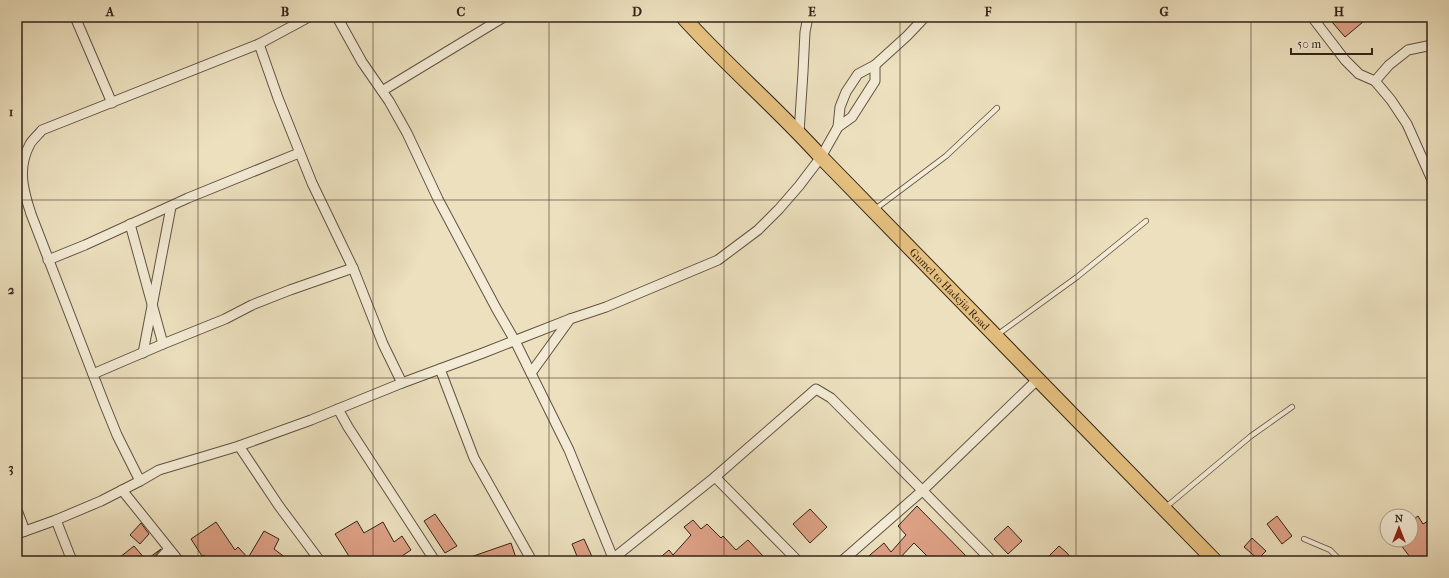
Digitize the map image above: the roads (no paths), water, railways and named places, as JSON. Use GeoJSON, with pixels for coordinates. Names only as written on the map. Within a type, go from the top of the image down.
{"type":"FeatureCollection","features":[{"type":"Feature","properties":{"kind":"main road","name":"Gumel to Hadejia Road"},"geometry":{"type":"LineString","coordinates":[[683,17],[700,36],[799,133],[820,157],[996,336],[1037,380],[1165,508],[1215,561]]}},
{"type":"Feature","properties":{"kind":"street"},"geometry":{"type":"LineString","coordinates":[[75,17],[112,103]]}},
{"type":"Feature","properties":{"kind":"street"},"geometry":{"type":"LineString","coordinates":[[140,482],[117,436],[20,192],[24,162],[30,144],[42,130],[259,44],[309,17]]}},
{"type":"Feature","properties":{"kind":"street"},"geometry":{"type":"LineString","coordinates":[[337,17],[362,62],[382,91],[407,133],[438,199],[496,308],[516,341],[569,450],[613,560],[715,477],[816,389],[831,398],[992,561]]}},
{"type":"Feature","properties":{"kind":"street"},"geometry":{"type":"LineString","coordinates":[[799,133],[805,32],[808,17]]}},
{"type":"Feature","properties":{"kind":"street"},"geometry":{"type":"LineString","coordinates":[[838,127],[840,107],[846,92],[858,74],[875,65],[907,36],[925,17]]}},
{"type":"Feature","properties":{"kind":"street"},"geometry":{"type":"LineString","coordinates":[[1312,17],[1345,60],[1359,74],[1375,81],[1391,100],[1407,124],[1432,180]]}},
{"type":"Feature","properties":{"kind":"street"},"geometry":{"type":"LineString","coordinates":[[382,91],[498,18]]}},
{"type":"Feature","properties":{"kind":"street"},"geometry":{"type":"LineString","coordinates":[[259,44],[312,183],[353,268],[384,344],[402,383]]}},
{"type":"Feature","properties":{"kind":"street"},"geometry":{"type":"LineString","coordinates":[[1375,81],[1389,66],[1408,50],[1432,45]]}},
{"type":"Feature","properties":{"kind":"street"},"geometry":{"type":"LineString","coordinates":[[17,510],[21,533],[101,502],[140,482],[159,470],[239,446],[338,409],[570,319],[606,307],[718,260],[758,230],[794,192],[820,157],[838,127],[852,117],[875,81],[875,65]]}},
{"type":"Feature","properties":{"kind":"street"},"geometry":{"type":"LineString","coordinates":[[48,260],[171,207],[188,198],[299,152]]}},
{"type":"Feature","properties":{"kind":"street"},"geometry":{"type":"LineString","coordinates":[[143,352],[171,207]]}},
{"type":"Feature","properties":{"kind":"street"},"geometry":{"type":"LineString","coordinates":[[130,224],[163,344]]}},
{"type":"Feature","properties":{"kind":"street"},"geometry":{"type":"LineString","coordinates":[[93,374],[225,319],[252,305],[353,268]]}},
{"type":"Feature","properties":{"kind":"street"},"geometry":{"type":"LineString","coordinates":[[531,373],[570,319]]}},
{"type":"Feature","properties":{"kind":"street"},"geometry":{"type":"LineString","coordinates":[[440,369],[474,458],[532,561]]}},
{"type":"Feature","properties":{"kind":"street"},"geometry":{"type":"LineString","coordinates":[[842,561],[922,491],[1037,380]]}},
{"type":"Feature","properties":{"kind":"street"},"geometry":{"type":"LineString","coordinates":[[338,409],[348,427],[435,561]]}},
{"type":"Feature","properties":{"kind":"street"},"geometry":{"type":"LineString","coordinates":[[239,446],[279,506],[320,561]]}},
{"type":"Feature","properties":{"kind":"street"},"geometry":{"type":"LineString","coordinates":[[715,477],[798,561]]}},
{"type":"Feature","properties":{"kind":"street"},"geometry":{"type":"LineString","coordinates":[[122,490],[179,561]]}},
{"type":"Feature","properties":{"kind":"street"},"geometry":{"type":"LineString","coordinates":[[56,520],[72,561]]}},
{"type":"Feature","properties":{"kind":"street"},"geometry":{"type":"LineString","coordinates":[[158,561],[169,549]]}},
{"type":"Feature","properties":{"kind":"lane"},"geometry":{"type":"LineString","coordinates":[[873,211],[946,156],[996,108]]}},
{"type":"Feature","properties":{"kind":"lane"},"geometry":{"type":"LineString","coordinates":[[996,336],[1077,277],[1146,221]]}},
{"type":"Feature","properties":{"kind":"lane"},"geometry":{"type":"LineString","coordinates":[[1165,508],[1251,436],[1292,407]]}},
{"type":"Feature","properties":{"kind":"lane"},"geometry":{"type":"LineString","coordinates":[[1304,540],[1330,550],[1341,561]]}}]}
